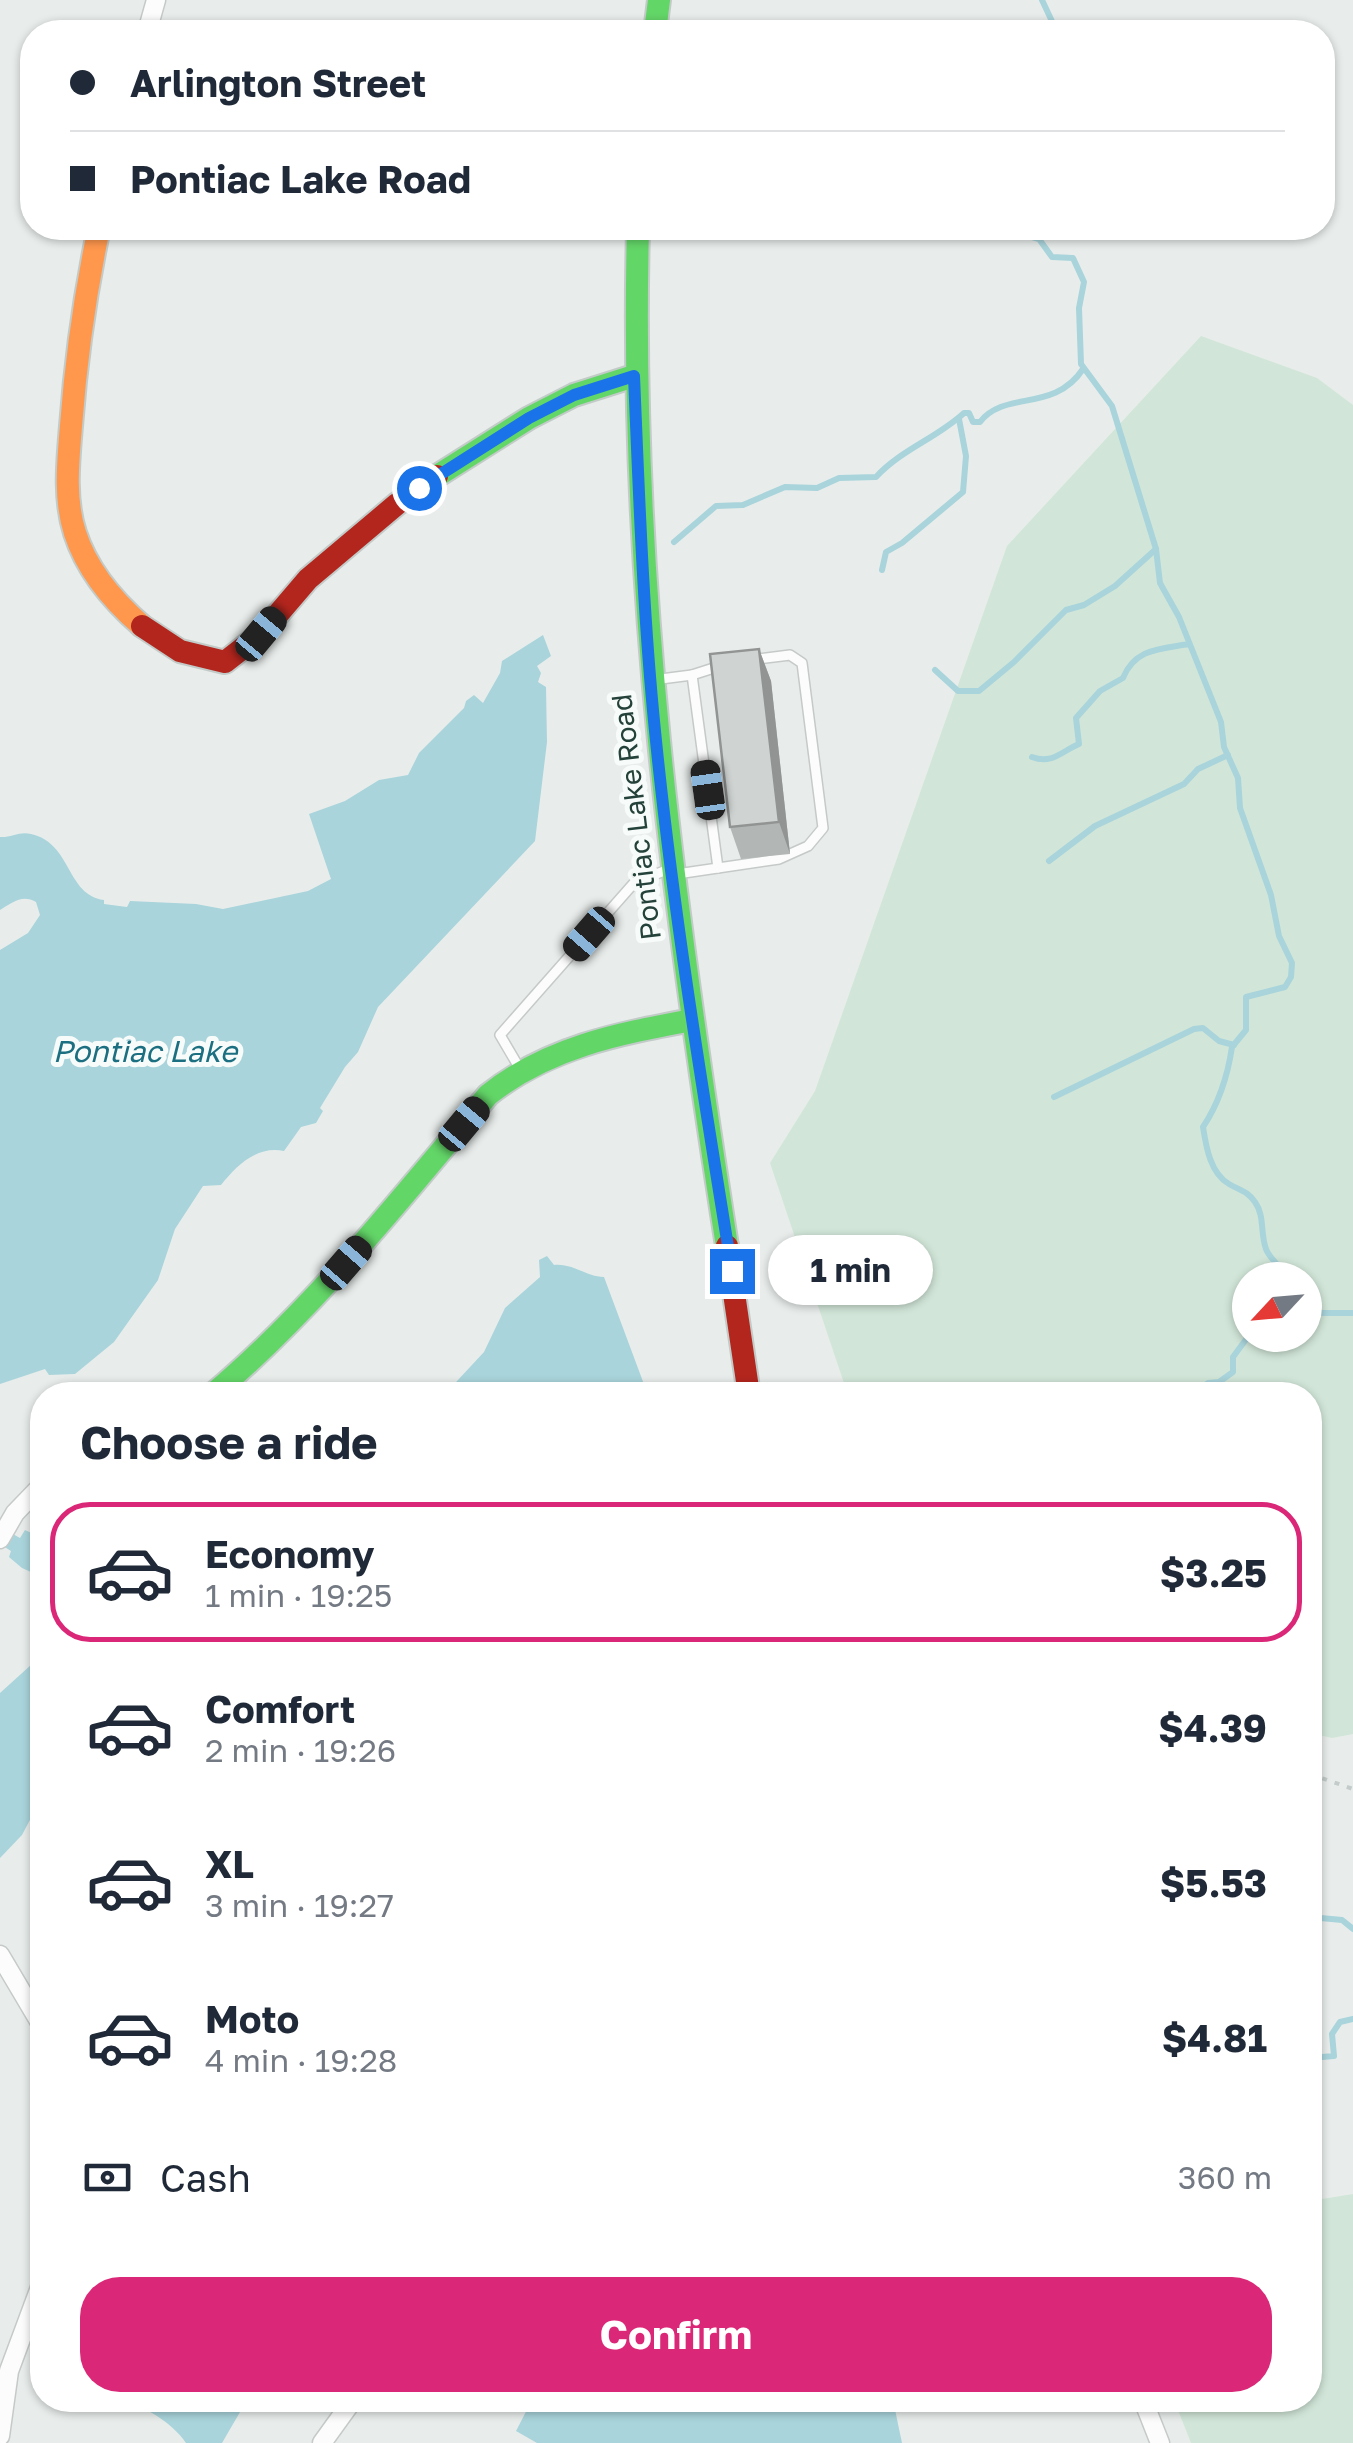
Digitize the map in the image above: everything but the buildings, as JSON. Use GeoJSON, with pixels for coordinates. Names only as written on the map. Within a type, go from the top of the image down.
{"type":"FeatureCollection","features":[{"type":"Feature","properties":{"kind":"street"},"geometry":{"type":"LineString","coordinates":[[97,240],[76,352],[67,484],[71,521],[104,587],[126,613],[163,644],[200,660],[224,662],[261,634],[308,579],[397,504],[464,457],[574,395],[634,376]]}},
{"type":"Feature","properties":{"kind":"street","name":"Pontiac Lake Road"},"geometry":{"type":"LineString","coordinates":[[638,240],[634,376],[650,681],[692,1020],[747,1382]]}},
{"type":"Feature","properties":{"kind":"street"},"geometry":{"type":"LineString","coordinates":[[227,1382],[265,1350],[391,1212],[488,1096],[520,1070],[544,1056],[584,1043],[692,1020]]}},
{"type":"Feature","properties":{"kind":"street"},"geometry":{"type":"LineString","coordinates":[[0,1539],[30,1498]]}},
{"type":"Feature","properties":{"kind":"street"},"geometry":{"type":"LineString","coordinates":[[0,1955],[30,2006]]}},
{"type":"Feature","properties":{"kind":"street"},"geometry":{"type":"LineString","coordinates":[[0,2436],[9,2372],[30,2315]]}},
{"type":"Feature","properties":{"kind":"street"},"geometry":{"type":"LineString","coordinates":[[322,2443],[344,2412]]}},
{"type":"Feature","properties":{"kind":"street"},"geometry":{"type":"LineString","coordinates":[[1148,2412],[1160,2443]]}},
{"type":"Feature","properties":{"kind":"lane"},"geometry":{"type":"LineString","coordinates":[[520,1070],[500,1036],[634,883],[672,872],[779,859],[808,846],[823,828],[802,663],[790,655],[732,662],[650,681]]}},
{"type":"Feature","properties":{"kind":"lane"},"geometry":{"type":"LineString","coordinates":[[692,674],[718,868]]}},
{"type":"Feature","properties":{"kind":"path"},"geometry":{"type":"LineString","coordinates":[[1322,1778],[1353,1789]]}},
{"type":"Feature","properties":{"kind":"green space"},"geometry":{"type":"Polygon","coordinates":[[[1201,336],[1317,378],[1353,405],[1353,1734],[1322,1736],[1322,1382],[844,1382],[770,1163],[815,1091],[1007,546],[1201,336]]]}},
{"type":"Feature","properties":{"kind":"green space"},"geometry":{"type":"Polygon","coordinates":[[[1353,2194],[1353,2443],[1191,2443],[1179,2412],[1322,2412],[1322,2199],[1353,2194]]]}},
{"type":"Feature","properties":{"kind":"water","name":"Pontiac Lake"},"geometry":{"type":"Polygon","coordinates":[[[543,635],[551,656],[537,666],[541,673],[538,682],[546,687],[547,742],[535,841],[378,1007],[358,1052],[320,1108],[323,1111],[316,1123],[301,1127],[284,1151],[256,1154],[240,1164],[221,1185],[203,1186],[175,1229],[158,1280],[114,1342],[75,1374],[49,1375],[45,1369],[0,1384],[0,950],[28,933],[40,915],[36,902],[26,899],[0,910],[0,837],[27,833],[44,839],[54,847],[82,889],[104,900],[104,904],[127,907],[130,901],[223,909],[308,891],[331,879],[309,814],[345,801],[379,780],[408,775],[419,753],[464,708],[466,701],[474,695],[483,703],[500,673],[502,661],[543,635]]]}},
{"type":"Feature","properties":{"kind":"water"},"geometry":{"type":"Polygon","coordinates":[[[547,1256],[554,1265],[604,1277],[643,1382],[456,1382],[484,1352],[505,1308],[540,1277],[539,1260],[547,1256]]]}},
{"type":"Feature","properties":{"kind":"water"},"geometry":{"type":"Polygon","coordinates":[[[0,1527],[20,1538],[25,1530],[30,1532],[30,1572],[9,1557],[11,1551],[0,1544],[0,1527]]]}},
{"type":"Feature","properties":{"kind":"water"},"geometry":{"type":"Polygon","coordinates":[[[30,1666],[30,1820],[22,1835],[0,1858],[0,1693],[30,1666]]]}},
{"type":"Feature","properties":{"kind":"water"},"geometry":{"type":"Polygon","coordinates":[[[149,2412],[240,2412],[222,2443],[186,2443],[149,2412]]]}},
{"type":"Feature","properties":{"kind":"water"},"geometry":{"type":"Polygon","coordinates":[[[526,2412],[896,2412],[902,2443],[537,2443],[516,2431],[526,2412]]]}},
{"type":"Feature","properties":{"kind":"waterway"},"geometry":{"type":"LineString","coordinates":[[1042,0],[1051,20]]}},
{"type":"Feature","properties":{"kind":"waterway"},"geometry":{"type":"LineString","coordinates":[[1040,240],[1052,257],[1073,258],[1084,282],[1079,308],[1081,364],[1112,406],[1156,549],[1160,583],[1179,617],[1221,722],[1224,747],[1238,778],[1240,808],[1271,895],[1279,936],[1292,963],[1285,987],[1246,997],[1246,1030],[1232,1047],[1222,1088],[1203,1127],[1213,1166],[1223,1179],[1255,1202],[1266,1249],[1275,1262]]}},
{"type":"Feature","properties":{"kind":"waterway"},"geometry":{"type":"LineString","coordinates":[[674,542],[716,506],[743,505],[785,487],[817,488],[839,478],[876,477],[964,413],[969,413],[973,422],[980,422],[1002,406],[1058,391],[1083,369]]}},
{"type":"Feature","properties":{"kind":"waterway"},"geometry":{"type":"LineString","coordinates":[[882,570],[886,552],[963,492],[966,456],[959,419]]}},
{"type":"Feature","properties":{"kind":"waterway"},"geometry":{"type":"LineString","coordinates":[[935,670],[958,691],[979,691],[1066,610],[1084,605],[1115,586],[1156,549]]}},
{"type":"Feature","properties":{"kind":"waterway"},"geometry":{"type":"LineString","coordinates":[[1032,757],[1051,758],[1079,744],[1076,718],[1100,691],[1123,678],[1142,655],[1189,644]]}},
{"type":"Feature","properties":{"kind":"waterway"},"geometry":{"type":"LineString","coordinates":[[1049,861],[1095,826],[1184,784],[1198,769],[1228,755]]}},
{"type":"Feature","properties":{"kind":"waterway"},"geometry":{"type":"LineString","coordinates":[[1054,1097],[1194,1029],[1203,1028],[1219,1041],[1234,1045]]}},
{"type":"Feature","properties":{"kind":"waterway"},"geometry":{"type":"LineString","coordinates":[[1322,1313],[1353,1313]]}},
{"type":"Feature","properties":{"kind":"waterway"},"geometry":{"type":"LineString","coordinates":[[1219,1382],[1233,1372],[1237,1352]]}},
{"type":"Feature","properties":{"kind":"waterway"},"geometry":{"type":"LineString","coordinates":[[1322,1918],[1342,1920],[1353,1929]]}},
{"type":"Feature","properties":{"kind":"waterway"},"geometry":{"type":"LineString","coordinates":[[1322,2057],[1334,2056],[1332,2034],[1340,2022],[1353,2019]]}},
{"type":"Feature","properties":{"kind":"traffic: fast"},"geometry":{"type":"LineString","coordinates":[[656,20],[659,0]]}},
{"type":"Feature","properties":{"kind":"traffic: fast"},"geometry":{"type":"LineString","coordinates":[[638,240],[641,486],[659,739],[689,991],[727,1246]]}},
{"type":"Feature","properties":{"kind":"traffic: fast"},"geometry":{"type":"LineString","coordinates":[[437,476],[529,418],[574,395],[634,376]]}},
{"type":"Feature","properties":{"kind":"traffic: fast"},"geometry":{"type":"LineString","coordinates":[[227,1382],[322,1289],[488,1095],[559,1054],[611,1037],[692,1020]]}},
{"type":"Feature","properties":{"kind":"traffic: slow"},"geometry":{"type":"LineString","coordinates":[[97,240],[76,376],[68,467],[69,507],[80,547],[94,572],[142,626]]}},
{"type":"Feature","properties":{"kind":"traffic: jam"},"geometry":{"type":"LineString","coordinates":[[142,626],[180,651],[225,662],[261,634],[308,579],[397,504],[437,476]]}},
{"type":"Feature","properties":{"kind":"traffic: jam"},"geometry":{"type":"LineString","coordinates":[[727,1246],[747,1382]]}},
{"type":"Feature","properties":{"kind":"route"},"geometry":{"type":"LineString","coordinates":[[419,488],[529,418],[574,395],[634,376],[654,730],[692,1020],[732,1271]]}}]}
